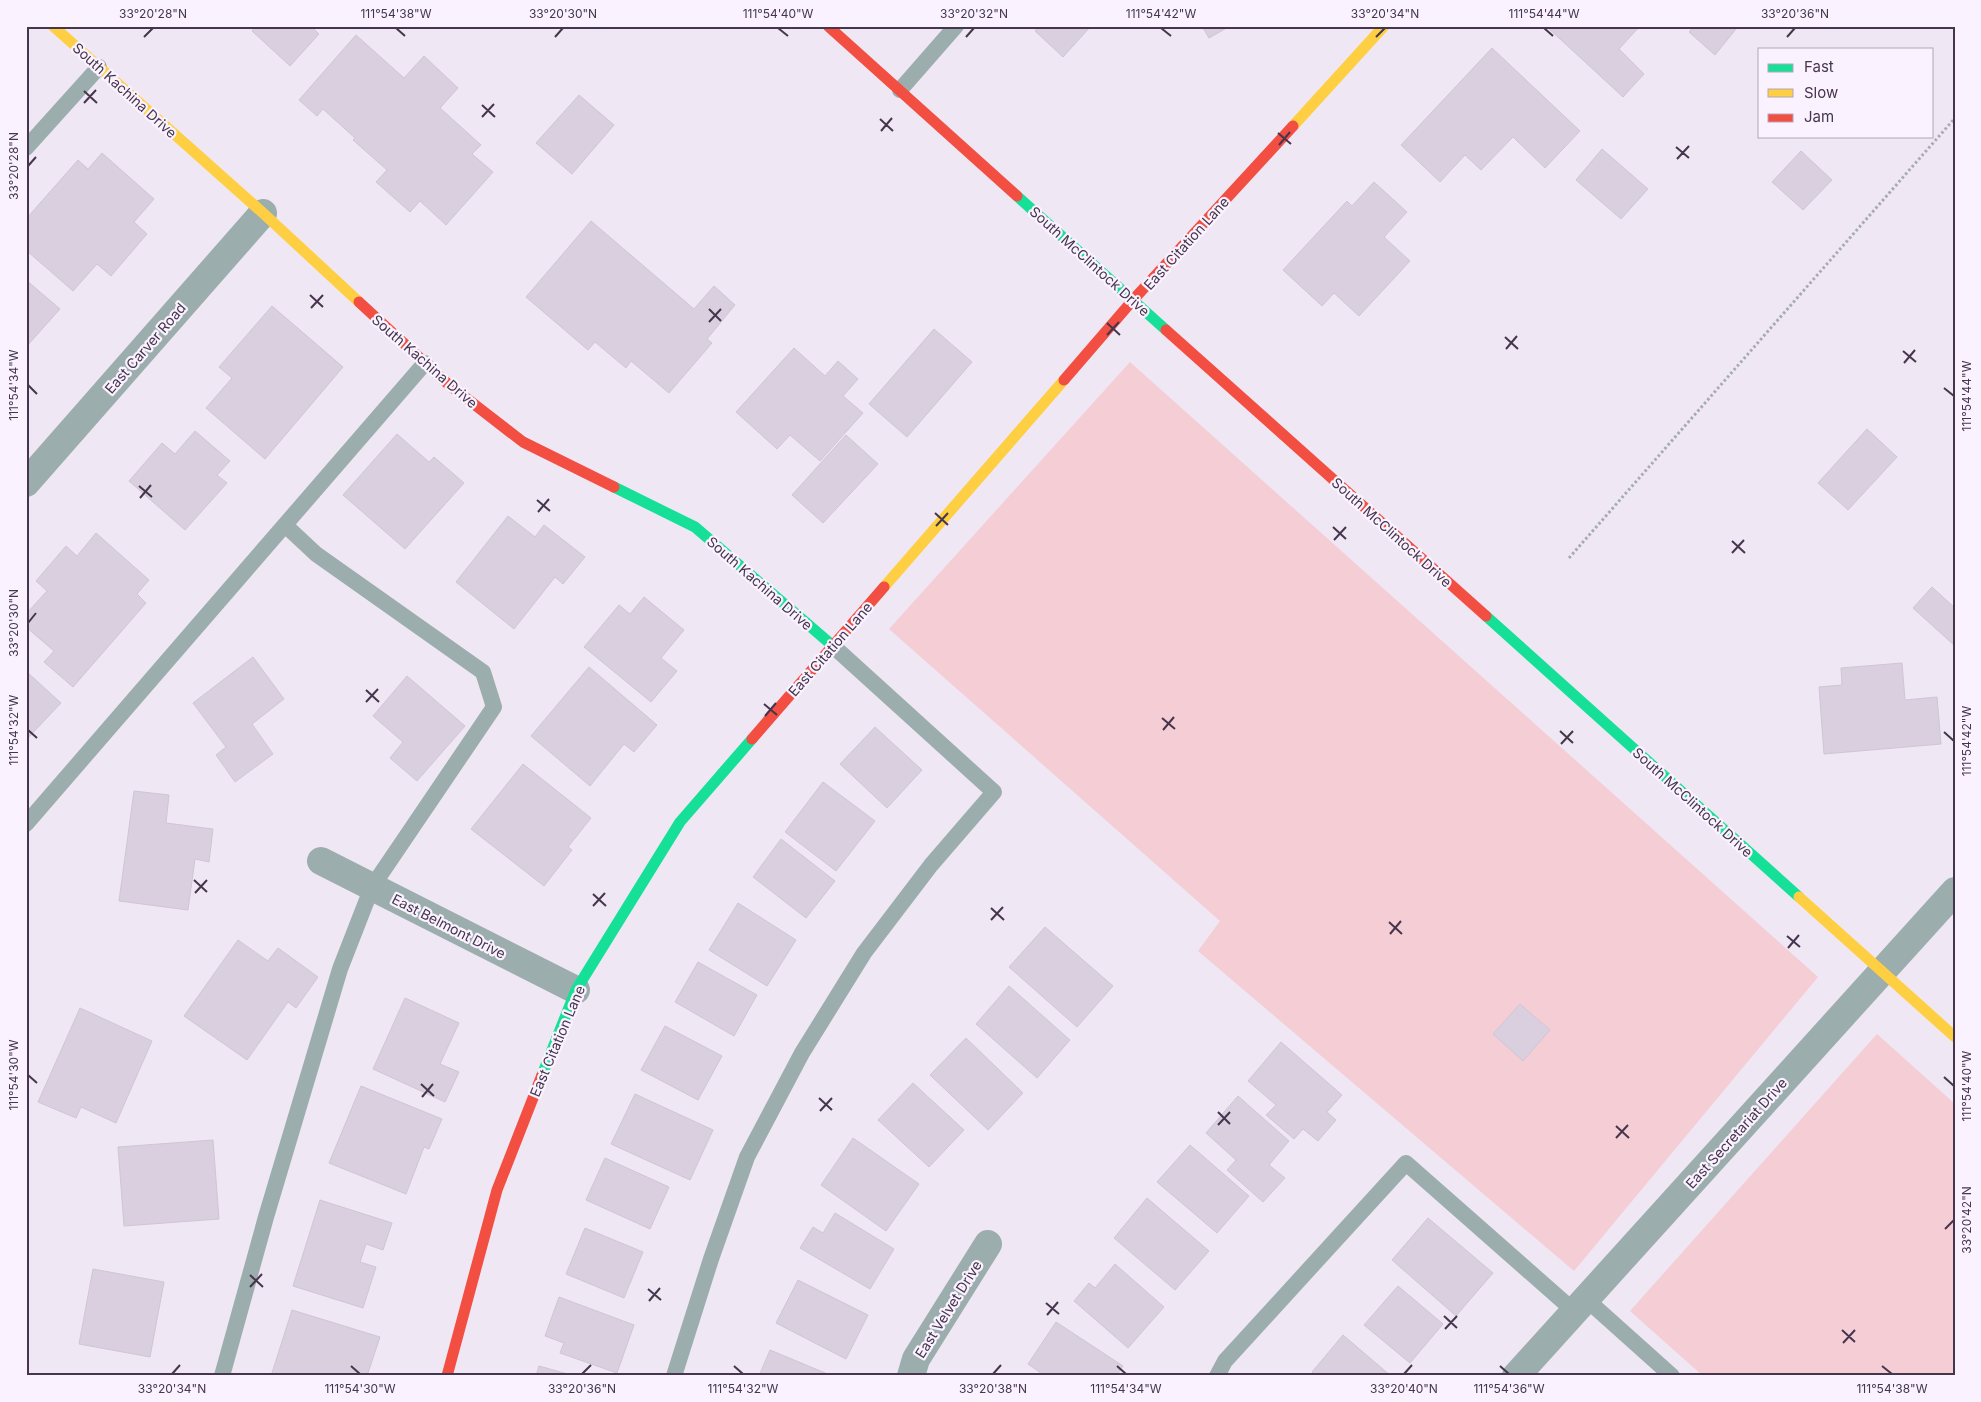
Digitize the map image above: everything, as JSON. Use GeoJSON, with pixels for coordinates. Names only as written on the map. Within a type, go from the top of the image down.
{"type":"FeatureCollection","features":[{"type":"Feature","properties":{"kind":"street","name":"South Kachina Drive"},"geometry":{"type":"LineString","coordinates":[[53,26],[263,212],[448,384],[523,442],[695,527],[833,646]]}},
{"type":"Feature","properties":{"kind":"street","name":"South McClintock Drive"},"geometry":{"type":"LineString","coordinates":[[828,26],[1955,1037]]}},
{"type":"Feature","properties":{"kind":"street","name":"East Citation Lane"},"geometry":{"type":"LineString","coordinates":[[447,1376],[497,1190],[576,990],[680,822],[1133,300],[1384,26]]}},
{"type":"Feature","properties":{"kind":"street","name":"East Carver Road"},"geometry":{"type":"LineString","coordinates":[[26,483],[263,212]]}},
{"type":"Feature","properties":{"kind":"street","name":"East Belmont Drive"},"geometry":{"type":"LineString","coordinates":[[321,861],[576,990]]}},
{"type":"Feature","properties":{"kind":"street","name":"East Secretariat Drive"},"geometry":{"type":"LineString","coordinates":[[1516,1376],[1955,891]]}},
{"type":"Feature","properties":{"kind":"street","name":"East Velvet Drive"},"geometry":{"type":"LineString","coordinates":[[911,1376],[916,1359],[988,1244]]}},
{"type":"Feature","properties":{"kind":"lane"},"geometry":{"type":"LineString","coordinates":[[900,90],[956,26]]}},
{"type":"Feature","properties":{"kind":"lane"},"geometry":{"type":"LineString","coordinates":[[26,148],[99,67]]}},
{"type":"Feature","properties":{"kind":"lane"},"geometry":{"type":"LineString","coordinates":[[26,824],[425,363]]}},
{"type":"Feature","properties":{"kind":"lane"},"geometry":{"type":"LineString","coordinates":[[222,1376],[269,1207],[340,969],[372,887],[494,707],[483,672],[316,554],[285,525]]}},
{"type":"Feature","properties":{"kind":"lane"},"geometry":{"type":"LineString","coordinates":[[674,1376],[711,1259],[747,1157],[802,1053],[864,952],[931,865],[994,792],[833,646]]}},
{"type":"Feature","properties":{"kind":"lane"},"geometry":{"type":"LineString","coordinates":[[1217,1376],[1225,1361],[1406,1162],[1580,1305],[1672,1376]]}},
{"type":"Feature","properties":{"kind":"path"},"geometry":{"type":"LineString","coordinates":[[1569,558],[1955,118]]}},
{"type":"Feature","properties":{"kind":"shaded area"},"geometry":{"type":"Polygon","coordinates":[[[1130,362],[1818,977],[1574,1271],[1198,951],[1220,921],[889,629],[1130,362]]]}},
{"type":"Feature","properties":{"kind":"shaded area"},"geometry":{"type":"Polygon","coordinates":[[[1877,1034],[1955,1104],[1955,1376],[1703,1376],[1630,1311],[1877,1034]]]}},
{"type":"Feature","properties":{"kind":"building"},"geometry":{"type":"Polygon","coordinates":[[[256,26],[311,26],[319,34],[290,66],[252,31],[256,26]]]}},
{"type":"Feature","properties":{"kind":"building"},"geometry":{"type":"Polygon","coordinates":[[[1039,26],[1091,26],[1063,57],[1035,31],[1039,26]]]}},
{"type":"Feature","properties":{"kind":"building"},"geometry":{"type":"Polygon","coordinates":[[[1202,26],[1230,26],[1209,38],[1202,26]]]}},
{"type":"Feature","properties":{"kind":"building"},"geometry":{"type":"Polygon","coordinates":[[[1546,26],[1640,26],[1619,49],[1644,74],[1623,97],[1546,26]]]}},
{"type":"Feature","properties":{"kind":"building"},"geometry":{"type":"Polygon","coordinates":[[[1694,26],[1733,26],[1736,29],[1715,55],[1689,32],[1694,26]]]}},
{"type":"Feature","properties":{"kind":"building"},"geometry":{"type":"Polygon","coordinates":[[[356,35],[404,78],[424,56],[458,88],[440,108],[481,145],[472,154],[493,172],[446,225],[420,201],[410,212],[376,182],[387,170],[353,140],[355,138],[323,109],[317,116],[299,100],[356,35]]]}},
{"type":"Feature","properties":{"kind":"building"},"geometry":{"type":"Polygon","coordinates":[[[1492,48],[1580,131],[1545,168],[1513,137],[1481,170],[1465,155],[1440,182],[1401,145],[1492,48]]]}},
{"type":"Feature","properties":{"kind":"building"},"geometry":{"type":"Polygon","coordinates":[[[579,95],[614,125],[572,174],[536,143],[579,95]]]}},
{"type":"Feature","properties":{"kind":"building"},"geometry":{"type":"Polygon","coordinates":[[[1602,149],[1648,189],[1621,219],[1576,180],[1602,149]]]}},
{"type":"Feature","properties":{"kind":"building"},"geometry":{"type":"Polygon","coordinates":[[[1801,151],[1832,180],[1803,210],[1772,182],[1801,151]]]}},
{"type":"Feature","properties":{"kind":"building"},"geometry":{"type":"Polygon","coordinates":[[[102,153],[154,199],[134,222],[147,234],[111,276],[97,264],[73,291],[26,250],[26,219],[78,160],[88,169],[102,153]]]}},
{"type":"Feature","properties":{"kind":"building"},"geometry":{"type":"Polygon","coordinates":[[[1374,182],[1407,212],[1384,237],[1410,261],[1359,316],[1334,293],[1322,306],[1283,270],[1347,201],[1352,206],[1374,182]]]}},
{"type":"Feature","properties":{"kind":"building"},"geometry":{"type":"Polygon","coordinates":[[[591,221],[694,309],[714,286],[735,305],[707,339],[712,343],[669,393],[631,361],[626,368],[595,342],[588,350],[526,297],[591,221]]]}},
{"type":"Feature","properties":{"kind":"building"},"geometry":{"type":"Polygon","coordinates":[[[26,280],[60,309],[26,347],[26,280]]]}},
{"type":"Feature","properties":{"kind":"building"},"geometry":{"type":"Polygon","coordinates":[[[272,306],[343,367],[265,459],[206,408],[232,378],[219,367],[272,306]]]}},
{"type":"Feature","properties":{"kind":"building"},"geometry":{"type":"Polygon","coordinates":[[[934,329],[972,362],[907,437],[869,404],[934,329]]]}},
{"type":"Feature","properties":{"kind":"building"},"geometry":{"type":"Polygon","coordinates":[[[794,348],[825,376],[838,361],[858,379],[843,396],[863,413],[820,461],[790,435],[777,449],[736,412],[794,348]]]}},
{"type":"Feature","properties":{"kind":"building"},"geometry":{"type":"Polygon","coordinates":[[[1867,429],[1897,457],[1848,510],[1818,483],[1867,429]]]}},
{"type":"Feature","properties":{"kind":"building"},"geometry":{"type":"Polygon","coordinates":[[[195,431],[230,461],[217,475],[227,483],[185,530],[129,481],[162,443],[175,454],[195,431]]]}},
{"type":"Feature","properties":{"kind":"building"},"geometry":{"type":"Polygon","coordinates":[[[397,434],[429,462],[434,457],[464,483],[405,549],[343,495],[397,434]]]}},
{"type":"Feature","properties":{"kind":"building"},"geometry":{"type":"Polygon","coordinates":[[[846,435],[878,464],[823,523],[792,495],[846,435]]]}},
{"type":"Feature","properties":{"kind":"building"},"geometry":{"type":"Polygon","coordinates":[[[508,516],[535,537],[544,525],[585,557],[563,584],[555,577],[514,629],[456,582],[508,516]]]}},
{"type":"Feature","properties":{"kind":"building"},"geometry":{"type":"Polygon","coordinates":[[[96,533],[149,580],[137,594],[146,603],[73,687],[44,662],[54,651],[26,627],[26,614],[47,591],[36,581],[66,546],[77,556],[96,533]]]}},
{"type":"Feature","properties":{"kind":"building"},"geometry":{"type":"Polygon","coordinates":[[[1932,587],[1955,608],[1955,646],[1913,608],[1932,587]]]}},
{"type":"Feature","properties":{"kind":"building"},"geometry":{"type":"Polygon","coordinates":[[[644,597],[684,630],[661,658],[677,671],[651,702],[584,647],[619,605],[630,614],[644,597]]]}},
{"type":"Feature","properties":{"kind":"building"},"geometry":{"type":"Polygon","coordinates":[[[253,657],[284,699],[252,724],[273,754],[235,782],[216,755],[226,747],[193,703],[253,657]]]}},
{"type":"Feature","properties":{"kind":"building"},"geometry":{"type":"Polygon","coordinates":[[[1902,663],[1905,700],[1937,697],[1941,744],[1824,754],[1819,687],[1842,685],[1841,668],[1902,663]]]}},
{"type":"Feature","properties":{"kind":"building"},"geometry":{"type":"Polygon","coordinates":[[[589,667],[657,725],[634,752],[624,744],[590,786],[531,736],[589,667]]]}},
{"type":"Feature","properties":{"kind":"building"},"geometry":{"type":"Polygon","coordinates":[[[26,671],[61,703],[26,740],[26,671]]]}},
{"type":"Feature","properties":{"kind":"building"},"geometry":{"type":"Polygon","coordinates":[[[407,676],[465,726],[417,781],[390,758],[403,742],[373,716],[407,676]]]}},
{"type":"Feature","properties":{"kind":"building"},"geometry":{"type":"Polygon","coordinates":[[[875,727],[922,770],[887,808],[840,764],[875,727]]]}},
{"type":"Feature","properties":{"kind":"building"},"geometry":{"type":"Polygon","coordinates":[[[523,764],[591,818],[568,847],[572,850],[544,886],[471,829],[523,764]]]}},
{"type":"Feature","properties":{"kind":"building"},"geometry":{"type":"Polygon","coordinates":[[[823,782],[875,821],[836,871],[785,832],[823,782]]]}},
{"type":"Feature","properties":{"kind":"building"},"geometry":{"type":"Polygon","coordinates":[[[134,791],[169,795],[166,823],[213,829],[209,862],[195,859],[188,910],[119,901],[134,791]]]}},
{"type":"Feature","properties":{"kind":"building"},"geometry":{"type":"Polygon","coordinates":[[[781,839],[835,881],[806,918],[753,877],[781,839]]]}},
{"type":"Feature","properties":{"kind":"building"},"geometry":{"type":"Polygon","coordinates":[[[738,903],[796,940],[767,986],[709,950],[738,903]]]}},
{"type":"Feature","properties":{"kind":"building"},"geometry":{"type":"Polygon","coordinates":[[[1045,927],[1113,986],[1077,1027],[1009,967],[1045,927]]]}},
{"type":"Feature","properties":{"kind":"building"},"geometry":{"type":"Polygon","coordinates":[[[238,940],[268,961],[278,948],[318,977],[296,1008],[288,1002],[247,1060],[184,1016],[238,940]]]}},
{"type":"Feature","properties":{"kind":"building"},"geometry":{"type":"Polygon","coordinates":[[[698,962],[757,995],[734,1036],[675,1002],[698,962]]]}},
{"type":"Feature","properties":{"kind":"building"},"geometry":{"type":"Polygon","coordinates":[[[1009,986],[1070,1040],[1037,1078],[976,1024],[1009,986]]]}},
{"type":"Feature","properties":{"kind":"building"},"geometry":{"type":"Polygon","coordinates":[[[405,998],[459,1023],[440,1064],[459,1072],[445,1102],[373,1069],[405,998]]]}},
{"type":"Feature","properties":{"kind":"building"},"geometry":{"type":"Polygon","coordinates":[[[1520,1004],[1550,1030],[1523,1061],[1493,1034],[1520,1004]]]}},
{"type":"Feature","properties":{"kind":"building"},"geometry":{"type":"Polygon","coordinates":[[[80,1008],[152,1041],[116,1123],[81,1107],[76,1118],[38,1102],[80,1008]]]}},
{"type":"Feature","properties":{"kind":"building"},"geometry":{"type":"Polygon","coordinates":[[[665,1026],[722,1056],[698,1100],[641,1070],[665,1026]]]}},
{"type":"Feature","properties":{"kind":"building"},"geometry":{"type":"Polygon","coordinates":[[[966,1038],[1023,1093],[988,1130],[930,1075],[966,1038]]]}},
{"type":"Feature","properties":{"kind":"building"},"geometry":{"type":"Polygon","coordinates":[[[1281,1042],[1342,1095],[1327,1112],[1336,1120],[1318,1141],[1303,1129],[1294,1139],[1266,1115],[1276,1105],[1248,1081],[1281,1042]]]}},
{"type":"Feature","properties":{"kind":"building"},"geometry":{"type":"Polygon","coordinates":[[[913,1083],[964,1130],[929,1167],[878,1120],[913,1083]]]}},
{"type":"Feature","properties":{"kind":"building"},"geometry":{"type":"Polygon","coordinates":[[[361,1086],[442,1119],[429,1149],[424,1147],[406,1194],[329,1163],[361,1086]]]}},
{"type":"Feature","properties":{"kind":"building"},"geometry":{"type":"Polygon","coordinates":[[[635,1094],[713,1130],[690,1180],[611,1144],[635,1094]]]}},
{"type":"Feature","properties":{"kind":"building"},"geometry":{"type":"Polygon","coordinates":[[[1238,1096],[1289,1141],[1269,1165],[1285,1178],[1263,1202],[1227,1170],[1236,1160],[1206,1133],[1238,1096]]]}},
{"type":"Feature","properties":{"kind":"building"},"geometry":{"type":"Polygon","coordinates":[[[853,1138],[919,1184],[886,1231],[821,1185],[853,1138]]]}},
{"type":"Feature","properties":{"kind":"building"},"geometry":{"type":"Polygon","coordinates":[[[213,1140],[219,1219],[124,1226],[118,1147],[213,1140]]]}},
{"type":"Feature","properties":{"kind":"building"},"geometry":{"type":"Polygon","coordinates":[[[1190,1145],[1249,1196],[1217,1233],[1157,1182],[1190,1145]]]}},
{"type":"Feature","properties":{"kind":"building"},"geometry":{"type":"Polygon","coordinates":[[[605,1158],[669,1187],[650,1229],[586,1200],[605,1158]]]}},
{"type":"Feature","properties":{"kind":"building"},"geometry":{"type":"Polygon","coordinates":[[[1147,1198],[1209,1251],[1175,1290],[1114,1238],[1147,1198]]]}},
{"type":"Feature","properties":{"kind":"building"},"geometry":{"type":"Polygon","coordinates":[[[320,1200],[392,1223],[383,1250],[366,1244],[360,1262],[376,1267],[363,1308],[293,1286],[320,1200]]]}},
{"type":"Feature","properties":{"kind":"building"},"geometry":{"type":"Polygon","coordinates":[[[835,1213],[894,1249],[870,1289],[800,1248],[813,1227],[823,1233],[835,1213]]]}},
{"type":"Feature","properties":{"kind":"building"},"geometry":{"type":"Polygon","coordinates":[[[1428,1218],[1493,1273],[1456,1316],[1392,1260],[1428,1218]]]}},
{"type":"Feature","properties":{"kind":"building"},"geometry":{"type":"Polygon","coordinates":[[[585,1228],[643,1252],[624,1298],[566,1274],[585,1228]]]}},
{"type":"Feature","properties":{"kind":"building"},"geometry":{"type":"Polygon","coordinates":[[[1115,1264],[1164,1307],[1128,1348],[1074,1301],[1089,1283],[1095,1288],[1115,1264]]]}},
{"type":"Feature","properties":{"kind":"building"},"geometry":{"type":"Polygon","coordinates":[[[93,1269],[164,1282],[150,1357],[79,1344],[93,1269]]]}},
{"type":"Feature","properties":{"kind":"building"},"geometry":{"type":"Polygon","coordinates":[[[798,1280],[868,1315],[846,1359],[776,1323],[798,1280]]]}},
{"type":"Feature","properties":{"kind":"building"},"geometry":{"type":"Polygon","coordinates":[[[1398,1286],[1443,1324],[1410,1363],[1364,1325],[1398,1286]]]}},
{"type":"Feature","properties":{"kind":"building"},"geometry":{"type":"Polygon","coordinates":[[[559,1297],[634,1325],[617,1373],[560,1353],[564,1343],[545,1336],[559,1297]]]}},
{"type":"Feature","properties":{"kind":"building"},"geometry":{"type":"Polygon","coordinates":[[[292,1310],[380,1337],[367,1376],[271,1376],[292,1310]]]}},
{"type":"Feature","properties":{"kind":"building"},"geometry":{"type":"Polygon","coordinates":[[[1056,1322],[1123,1366],[1116,1376],[1045,1376],[1028,1364],[1056,1322]]]}},
{"type":"Feature","properties":{"kind":"building"},"geometry":{"type":"Polygon","coordinates":[[[1343,1335],[1391,1376],[1317,1376],[1312,1372],[1343,1335]]]}},
{"type":"Feature","properties":{"kind":"building"},"geometry":{"type":"Polygon","coordinates":[[[770,1350],[830,1375],[830,1376],[759,1376],[770,1350]]]}},
{"type":"Feature","properties":{"kind":"building"},"geometry":{"type":"Polygon","coordinates":[[[539,1366],[575,1376],[536,1376],[539,1366]]]}},
{"type":"Feature","properties":{"kind":"traffic: fast"},"geometry":{"type":"LineString","coordinates":[[1017,196],[1166,330]]}},
{"type":"Feature","properties":{"kind":"traffic: fast"},"geometry":{"type":"LineString","coordinates":[[614,487],[695,527],[833,646]]}},
{"type":"Feature","properties":{"kind":"traffic: fast"},"geometry":{"type":"LineString","coordinates":[[1486,616],[1799,897]]}},
{"type":"Feature","properties":{"kind":"traffic: fast"},"geometry":{"type":"LineString","coordinates":[[542,1075],[576,990],[680,822],[752,739]]}},
{"type":"Feature","properties":{"kind":"traffic: slow"},"geometry":{"type":"LineString","coordinates":[[53,26],[263,213],[359,302]]}},
{"type":"Feature","properties":{"kind":"traffic: slow"},"geometry":{"type":"LineString","coordinates":[[1293,126],[1384,26]]}},
{"type":"Feature","properties":{"kind":"traffic: slow"},"geometry":{"type":"LineString","coordinates":[[884,587],[1064,380]]}},
{"type":"Feature","properties":{"kind":"traffic: slow"},"geometry":{"type":"LineString","coordinates":[[1799,897],[1955,1037]]}},
{"type":"Feature","properties":{"kind":"traffic: jam"},"geometry":{"type":"LineString","coordinates":[[828,26],[1017,196]]}},
{"type":"Feature","properties":{"kind":"traffic: jam"},"geometry":{"type":"LineString","coordinates":[[1064,380],[1133,300],[1293,126]]}},
{"type":"Feature","properties":{"kind":"traffic: jam"},"geometry":{"type":"LineString","coordinates":[[359,302],[448,384],[523,442],[614,487]]}},
{"type":"Feature","properties":{"kind":"traffic: jam"},"geometry":{"type":"LineString","coordinates":[[1166,330],[1486,616]]}},
{"type":"Feature","properties":{"kind":"traffic: jam"},"geometry":{"type":"LineString","coordinates":[[752,739],[884,587]]}},
{"type":"Feature","properties":{"kind":"traffic: jam"},"geometry":{"type":"LineString","coordinates":[[447,1376],[497,1190],[542,1075]]}}]}
